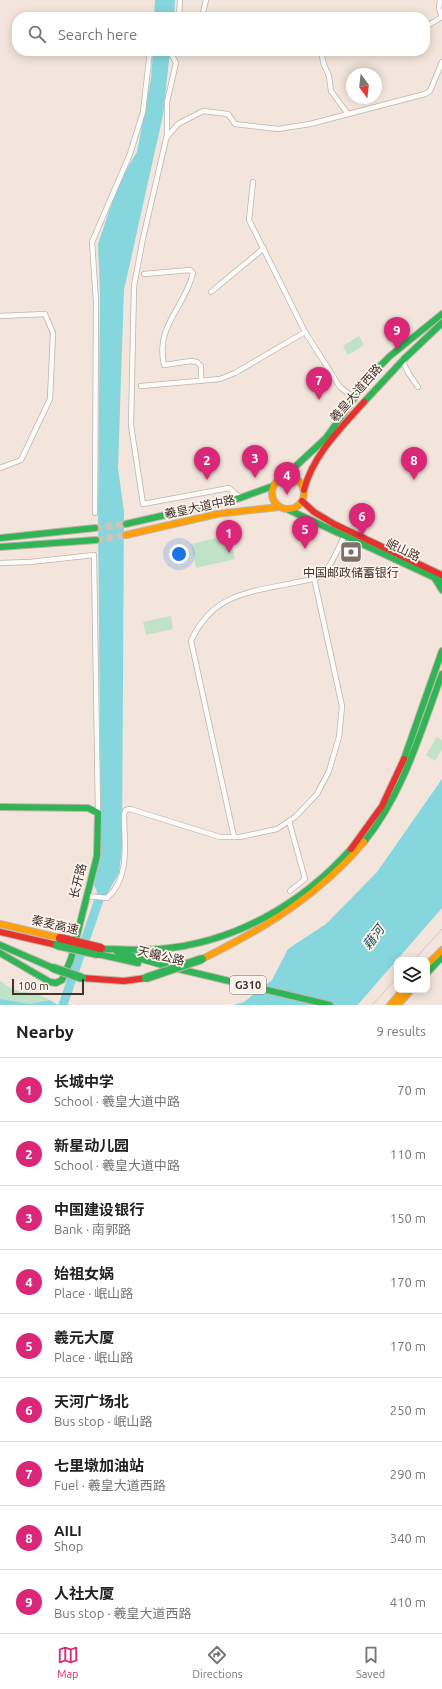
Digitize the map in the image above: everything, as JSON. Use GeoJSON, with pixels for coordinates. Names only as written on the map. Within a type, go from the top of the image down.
{"type":"FeatureCollection","features":[{"type":"Feature","properties":{"kind":"main road","name":"羲皇大道西路"},"geometry":{"type":"LineString","coordinates":[[283,478],[314,451],[326,438],[353,397],[370,376],[390,356],[442,314]]}},
{"type":"Feature","properties":{"kind":"main road","name":"羲皇大道西路"},"geometry":{"type":"LineString","coordinates":[[304,490],[309,472],[318,457],[376,386],[442,323]]}},
{"type":"Feature","properties":{"kind":"main road"},"geometry":{"type":"LineString","coordinates":[[290,477],[296,479],[304,490],[302,500],[298,506],[289,510],[279,507],[271,496],[273,486],[277,481],[283,478],[290,477]]}},
{"type":"Feature","properties":{"kind":"main road","name":"羲皇大道中路"},"geometry":{"type":"LineString","coordinates":[[126,524],[218,504],[273,486]]}},
{"type":"Feature","properties":{"kind":"main road","name":"岷山路"},"geometry":{"type":"LineString","coordinates":[[302,500],[312,511],[326,520],[438,576],[442,581]]}},
{"type":"Feature","properties":{"kind":"main road","name":"羲皇大道中路"},"geometry":{"type":"LineString","coordinates":[[126,535],[217,514],[279,507]]}},
{"type":"Feature","properties":{"kind":"main road","name":"岷山路"},"geometry":{"type":"LineString","coordinates":[[289,510],[345,535],[391,558],[438,576]]}},
{"type":"Feature","properties":{"kind":"main road"},"geometry":{"type":"LineString","coordinates":[[0,538],[95,528]]}},
{"type":"Feature","properties":{"kind":"main road"},"geometry":{"type":"LineString","coordinates":[[0,547],[67,544],[96,540]]}},
{"type":"Feature","properties":{"kind":"main road"},"geometry":{"type":"LineString","coordinates":[[438,576],[442,590]]}},
{"type":"Feature","properties":{"kind":"main road"},"geometry":{"type":"LineString","coordinates":[[103,948],[161,949],[203,940],[244,926],[277,911],[318,880],[346,854],[366,830],[392,788],[442,651]]}},
{"type":"Feature","properties":{"kind":"main road"},"geometry":{"type":"LineString","coordinates":[[0,945],[53,968],[82,978],[124,981],[146,978],[202,958],[235,943],[301,904],[325,886],[352,859],[375,828],[398,791],[442,674]]}},
{"type":"Feature","properties":{"kind":"main road"},"geometry":{"type":"LineString","coordinates":[[0,807],[88,808],[95,810],[98,813]]}},
{"type":"Feature","properties":{"kind":"main road","name":"长开路"},"geometry":{"type":"LineString","coordinates":[[0,953],[50,982],[56,983],[62,980],[71,959],[90,896],[97,856],[98,813]]}},
{"type":"Feature","properties":{"kind":"main road","name":"秦麦高速"},"geometry":{"type":"LineString","coordinates":[[0,924],[103,948]]}},
{"type":"Feature","properties":{"kind":"main road","name":"天巉公路"},"geometry":{"type":"LineString","coordinates":[[0,932],[316,1005]]}},
{"type":"Feature","properties":{"kind":"main road","name":"天巉公路"},"geometry":{"type":"LineString","coordinates":[[103,948],[166,966],[330,1005]]}},
{"type":"Feature","properties":{"kind":"main road"},"geometry":{"type":"LineString","coordinates":[[430,962],[442,950]]}},
{"type":"Feature","properties":{"kind":"main road"},"geometry":{"type":"LineString","coordinates":[[430,970],[442,957]]}},
{"type":"Feature","properties":{"kind":"main road"},"geometry":{"type":"LineString","coordinates":[[390,1005],[400,993]]}},
{"type":"Feature","properties":{"kind":"main road"},"geometry":{"type":"LineString","coordinates":[[398,1005],[408,993]]}},
{"type":"Feature","properties":{"kind":"street"},"geometry":{"type":"LineString","coordinates":[[179,12],[180,0]]}},
{"type":"Feature","properties":{"kind":"street"},"geometry":{"type":"LineString","coordinates":[[203,12],[206,0]]}},
{"type":"Feature","properties":{"kind":"street"},"geometry":{"type":"LineString","coordinates":[[430,24],[442,18],[439,8],[440,0]]}},
{"type":"Feature","properties":{"kind":"street"},"geometry":{"type":"LineString","coordinates":[[95,512],[96,301],[92,242],[130,154],[143,112],[149,56]]}},
{"type":"Feature","properties":{"kind":"street"},"geometry":{"type":"LineString","coordinates":[[174,56],[176,63],[167,102],[166,138],[142,238],[134,286],[132,425],[143,504],[229,488],[240,498]]}},
{"type":"Feature","properties":{"kind":"street"},"geometry":{"type":"LineString","coordinates":[[322,56],[329,76],[331,91],[348,114]]}},
{"type":"Feature","properties":{"kind":"street"},"geometry":{"type":"LineString","coordinates":[[166,138],[178,124],[202,111],[228,114],[235,124],[278,129],[310,124],[426,94],[430,91],[442,62]]}},
{"type":"Feature","properties":{"kind":"street"},"geometry":{"type":"LineString","coordinates":[[253,182],[249,220],[305,332],[340,387],[353,397]]}},
{"type":"Feature","properties":{"kind":"street"},"geometry":{"type":"LineString","coordinates":[[211,292],[264,248]]}},
{"type":"Feature","properties":{"kind":"street"},"geometry":{"type":"LineString","coordinates":[[144,274],[190,270],[192,273],[164,335],[161,351],[164,365],[191,361],[198,362],[201,366],[201,381]]}},
{"type":"Feature","properties":{"kind":"street"},"geometry":{"type":"LineString","coordinates":[[0,316],[45,314],[53,333],[50,399],[21,460],[0,468]]}},
{"type":"Feature","properties":{"kind":"street"},"geometry":{"type":"LineString","coordinates":[[141,386],[220,379],[235,373],[305,332]]}},
{"type":"Feature","properties":{"kind":"street"},"geometry":{"type":"LineString","coordinates":[[402,360],[418,387]]}},
{"type":"Feature","properties":{"kind":"street"},"geometry":{"type":"LineString","coordinates":[[234,837],[192,641],[198,626],[207,615],[226,600],[252,592],[314,578],[324,574],[345,535]]}},
{"type":"Feature","properties":{"kind":"street"},"geometry":{"type":"LineString","coordinates":[[0,563],[30,562],[94,555],[98,813]]}},
{"type":"Feature","properties":{"kind":"street"},"geometry":{"type":"LineString","coordinates":[[90,896],[107,898],[122,875],[125,864],[124,814],[126,810],[130,809],[220,836],[234,837],[277,829],[295,817],[317,794],[329,771],[339,737],[342,706],[314,578]]}},
{"type":"Feature","properties":{"kind":"street"},"geometry":{"type":"LineString","coordinates":[[289,821],[305,879],[290,891]]}},
{"type":"Feature","properties":{"kind":"green space"},"geometry":{"type":"Polygon","coordinates":[[[359,336],[364,345],[348,355],[343,346],[359,336]]]}},
{"type":"Feature","properties":{"kind":"green space"},"geometry":{"type":"Polygon","coordinates":[[[229,535],[235,559],[196,568],[191,544],[229,535]]]}},
{"type":"Feature","properties":{"kind":"green space"},"geometry":{"type":"Polygon","coordinates":[[[171,616],[173,629],[146,635],[143,622],[171,616]]]}},
{"type":"Feature","properties":{"kind":"green space"},"geometry":{"type":"Polygon","coordinates":[[[437,737],[442,740],[442,749],[435,761],[426,755],[437,737]]]}},
{"type":"Feature","properties":{"kind":"green space"},"geometry":{"type":"Polygon","coordinates":[[[0,981],[12,989],[40,995],[50,1000],[30,1005],[0,999],[0,981]]]}},
{"type":"Feature","properties":{"kind":"water"},"geometry":{"type":"Polygon","coordinates":[[[155,0],[175,0],[174,12],[154,12],[155,0]]]}},
{"type":"Feature","properties":{"kind":"water"},"geometry":{"type":"Polygon","coordinates":[[[153,56],[169,56],[163,115],[124,290],[118,468],[124,512],[122,849],[119,873],[107,894],[98,893],[94,885],[101,852],[98,514],[100,293],[98,244],[119,182],[137,152],[151,78],[153,56]]]}},
{"type":"Feature","properties":{"kind":"water","name":"藉河"},"geometry":{"type":"Polygon","coordinates":[[[442,779],[442,908],[399,957],[394,957],[394,963],[362,1000],[357,1005],[233,1005],[244,1002],[272,980],[288,949],[326,924],[377,872],[442,779]]]}},
{"type":"Feature","properties":{"kind":"water"},"geometry":{"type":"Polygon","coordinates":[[[0,999],[30,1004],[50,1000],[58,1005],[0,1005],[0,999]]]}},
{"type":"Feature","properties":{"kind":"waterway"},"geometry":{"type":"LineString","coordinates":[[63,1005],[105,882]]}},
{"type":"Feature","properties":{"kind":"tunnel"},"geometry":{"type":"LineString","coordinates":[[95,528],[126,524]]}},
{"type":"Feature","properties":{"kind":"tunnel"},"geometry":{"type":"LineString","coordinates":[[96,540],[126,535]]}},
{"type":"Feature","properties":{"kind":"tram line"},"geometry":{"type":"LineString","coordinates":[[417,957],[442,929]]}},
{"type":"Feature","properties":{"kind":"tram line"},"geometry":{"type":"LineString","coordinates":[[372,1005],[394,981]]}},
{"type":"Feature","properties":{"kind":"traffic: fast"},"geometry":{"type":"LineString","coordinates":[[283,478],[326,438],[370,376],[390,356],[442,314]]}},
{"type":"Feature","properties":{"kind":"traffic: fast"},"geometry":{"type":"LineString","coordinates":[[364,402],[404,359],[442,323]]}},
{"type":"Feature","properties":{"kind":"traffic: fast"},"geometry":{"type":"LineString","coordinates":[[126,524],[240,498],[273,486]]}},
{"type":"Feature","properties":{"kind":"traffic: fast"},"geometry":{"type":"LineString","coordinates":[[289,510],[442,581]]}},
{"type":"Feature","properties":{"kind":"traffic: fast"},"geometry":{"type":"LineString","coordinates":[[0,538],[95,528]]}},
{"type":"Feature","properties":{"kind":"traffic: fast"},"geometry":{"type":"LineString","coordinates":[[0,547],[96,540]]}},
{"type":"Feature","properties":{"kind":"traffic: fast"},"geometry":{"type":"LineString","coordinates":[[434,577],[442,590]]}},
{"type":"Feature","properties":{"kind":"traffic: fast"},"geometry":{"type":"LineString","coordinates":[[404,759],[442,651]]}},
{"type":"Feature","properties":{"kind":"traffic: fast"},"geometry":{"type":"LineString","coordinates":[[364,842],[390,803],[410,761],[442,674]]}},
{"type":"Feature","properties":{"kind":"traffic: fast"},"geometry":{"type":"LineString","coordinates":[[0,807],[88,808],[98,813],[97,856],[71,959],[62,980],[56,983],[50,982],[0,953]]}},
{"type":"Feature","properties":{"kind":"traffic: fast"},"geometry":{"type":"LineString","coordinates":[[105,949],[153,950],[187,945],[214,939],[240,929],[289,903],[332,869],[351,849]]}},
{"type":"Feature","properties":{"kind":"traffic: fast"},"geometry":{"type":"LineString","coordinates":[[0,945],[53,968]]}},
{"type":"Feature","properties":{"kind":"traffic: fast"},"geometry":{"type":"LineString","coordinates":[[57,945],[98,954]]}},
{"type":"Feature","properties":{"kind":"traffic: fast"},"geometry":{"type":"LineString","coordinates":[[117,952],[166,966],[330,1005]]}},
{"type":"Feature","properties":{"kind":"traffic: fast"},"geometry":{"type":"LineString","coordinates":[[98,954],[138,963]]}},
{"type":"Feature","properties":{"kind":"traffic: fast"},"geometry":{"type":"LineString","coordinates":[[430,970],[442,957]]}},
{"type":"Feature","properties":{"kind":"traffic: fast"},"geometry":{"type":"LineString","coordinates":[[146,978],[202,959]]}},
{"type":"Feature","properties":{"kind":"traffic: fast"},"geometry":{"type":"LineString","coordinates":[[53,968],[82,978]]}},
{"type":"Feature","properties":{"kind":"traffic: slow"},"geometry":{"type":"LineString","coordinates":[[285,477],[291,477],[300,481],[304,493],[300,505],[291,509],[285,509],[276,505],[272,496],[272,490],[276,481],[285,477]]}},
{"type":"Feature","properties":{"kind":"traffic: slow"},"geometry":{"type":"LineString","coordinates":[[126,535],[217,514],[279,507]]}},
{"type":"Feature","properties":{"kind":"traffic: slow"},"geometry":{"type":"LineString","coordinates":[[202,959],[269,923],[309,895],[328,879],[364,842]]}},
{"type":"Feature","properties":{"kind":"traffic: slow"},"geometry":{"type":"LineString","coordinates":[[0,924],[60,938]]}},
{"type":"Feature","properties":{"kind":"traffic: slow"},"geometry":{"type":"LineString","coordinates":[[430,962],[442,950]]}},
{"type":"Feature","properties":{"kind":"traffic: slow"},"geometry":{"type":"LineString","coordinates":[[390,1005],[400,993]]}},
{"type":"Feature","properties":{"kind":"traffic: slow"},"geometry":{"type":"LineString","coordinates":[[398,1005],[408,993]]}},
{"type":"Feature","properties":{"kind":"traffic: jam"},"geometry":{"type":"LineString","coordinates":[[304,490],[314,465],[328,443],[364,402]]}},
{"type":"Feature","properties":{"kind":"traffic: jam"},"geometry":{"type":"LineString","coordinates":[[302,501],[314,512],[334,524],[442,575]]}},
{"type":"Feature","properties":{"kind":"traffic: jam"},"geometry":{"type":"LineString","coordinates":[[351,849],[382,806],[404,759]]}},
{"type":"Feature","properties":{"kind":"traffic: jam"},"geometry":{"type":"LineString","coordinates":[[0,932],[57,945]]}},
{"type":"Feature","properties":{"kind":"traffic: jam"},"geometry":{"type":"LineString","coordinates":[[60,938],[101,948]]}},
{"type":"Feature","properties":{"kind":"traffic: jam"},"geometry":{"type":"LineString","coordinates":[[82,978],[124,981],[146,978]]}},
{"type":"Feature","properties":{"kind":"place","name":"人社大厦"},"geometry":{"type":"Point","coordinates":[397,350]}},
{"type":"Feature","properties":{"kind":"place","name":"七里墩加油站"},"geometry":{"type":"Point","coordinates":[319,400]}},
{"type":"Feature","properties":{"kind":"place","name":"中国建设银行"},"geometry":{"type":"Point","coordinates":[255,478]}},
{"type":"Feature","properties":{"kind":"place","name":"新星动儿园"},"geometry":{"type":"Point","coordinates":[207,480]}},
{"type":"Feature","properties":{"kind":"place","name":"AILI"},"geometry":{"type":"Point","coordinates":[414,480]}},
{"type":"Feature","properties":{"kind":"place","name":"始祖女娲"},"geometry":{"type":"Point","coordinates":[287,495]}},
{"type":"Feature","properties":{"kind":"place","name":"天河广场北"},"geometry":{"type":"Point","coordinates":[362,536]}},
{"type":"Feature","properties":{"kind":"place","name":"羲元大厦"},"geometry":{"type":"Point","coordinates":[305,549]}},
{"type":"Feature","properties":{"kind":"place","name":"中国邮政储蓄银行"},"geometry":{"type":"Point","coordinates":[351,552]}},
{"type":"Feature","properties":{"kind":"place","name":"长城中学"},"geometry":{"type":"Point","coordinates":[229,553]}}]}
